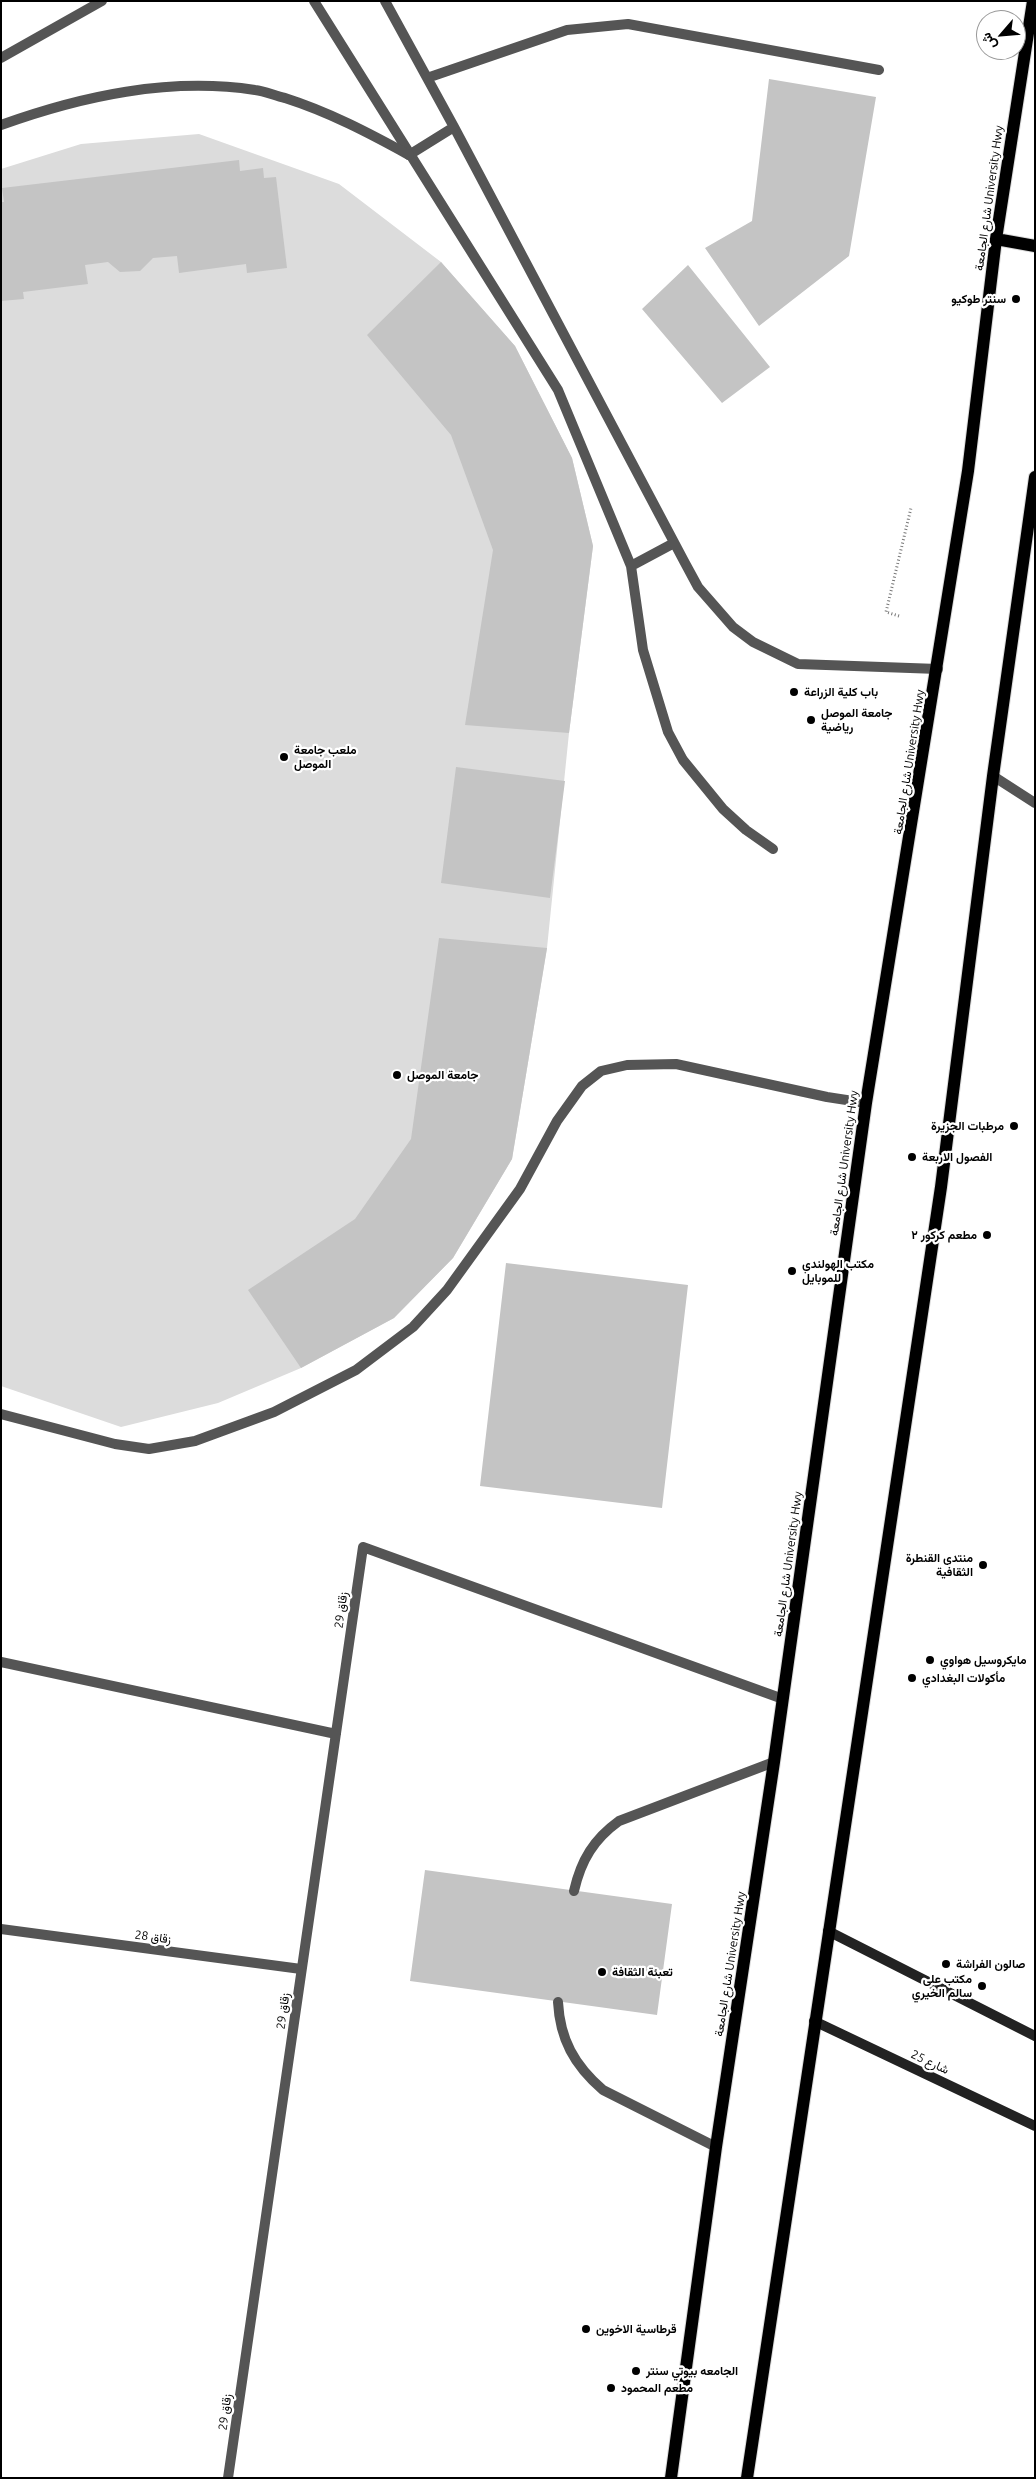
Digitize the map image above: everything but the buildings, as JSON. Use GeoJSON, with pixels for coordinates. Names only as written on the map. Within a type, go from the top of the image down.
{"type":"FeatureCollection","features":[{"type":"Feature","properties":{"kind":"main road","name":"شارع الجامعة University Hwy"},"geometry":{"type":"LineString","coordinates":[[671,2478],[716,2146],[774,1762],[866,1102],[938,669],[968,471],[996,239],[1033,1]]}},
{"type":"Feature","properties":{"kind":"main road"},"geometry":{"type":"LineString","coordinates":[[996,239],[1035,246]]}},
{"type":"Feature","properties":{"kind":"main road"},"geometry":{"type":"LineString","coordinates":[[747,2478],[814,2020],[941,1187],[993,776],[1035,476]]}},
{"type":"Feature","properties":{"kind":"street"},"geometry":{"type":"LineString","coordinates":[[1,58],[102,1]]}},
{"type":"Feature","properties":{"kind":"street"},"geometry":{"type":"LineString","coordinates":[[314,1],[558,390],[631,566],[643,650],[668,732],[683,760],[702,786],[746,830],[772,849]]}},
{"type":"Feature","properties":{"kind":"street"},"geometry":{"type":"LineString","coordinates":[[385,1],[454,127],[674,543],[698,587],[715,609],[733,627],[775,655],[798,664],[938,669]]}},
{"type":"Feature","properties":{"kind":"street"},"geometry":{"type":"LineString","coordinates":[[427,78],[568,30],[628,24],[879,70]]}},
{"type":"Feature","properties":{"kind":"street"},"geometry":{"type":"LineString","coordinates":[[1,125],[81,100],[143,88],[198,86],[257,90],[316,109],[360,128],[409,155]]}},
{"type":"Feature","properties":{"kind":"street"},"geometry":{"type":"LineString","coordinates":[[409,155],[454,127]]}},
{"type":"Feature","properties":{"kind":"street"},"geometry":{"type":"LineString","coordinates":[[631,566],[674,543]]}},
{"type":"Feature","properties":{"kind":"street"},"geometry":{"type":"LineString","coordinates":[[993,776],[1035,803]]}},
{"type":"Feature","properties":{"kind":"street"},"geometry":{"type":"LineString","coordinates":[[1,1414],[115,1444],[149,1449],[195,1441],[274,1412],[356,1370],[413,1327],[447,1290],[520,1189],[557,1122],[582,1086],[602,1071],[627,1065],[676,1064],[828,1097],[866,1102]]}},
{"type":"Feature","properties":{"kind":"street","name":"زقاق 29"},"geometry":{"type":"LineString","coordinates":[[228,2478],[363,1547],[783,1699]]}},
{"type":"Feature","properties":{"kind":"street"},"geometry":{"type":"LineString","coordinates":[[1,1662],[336,1734]]}},
{"type":"Feature","properties":{"kind":"street"},"geometry":{"type":"LineString","coordinates":[[574,1891],[585,1858],[606,1831],[620,1821],[774,1762]]}},
{"type":"Feature","properties":{"kind":"street","name":"زقاق 28"},"geometry":{"type":"LineString","coordinates":[[1,1929],[301,1969]]}},
{"type":"Feature","properties":{"kind":"street"},"geometry":{"type":"LineString","coordinates":[[828,1931],[1035,2036]]}},
{"type":"Feature","properties":{"kind":"street"},"geometry":{"type":"LineString","coordinates":[[558,2002],[559,2022],[565,2042],[574,2060],[587,2077],[609,2093],[716,2146]]}},
{"type":"Feature","properties":{"kind":"street","name":"شارع 25"},"geometry":{"type":"LineString","coordinates":[[814,2020],[1035,2126]]}},
{"type":"Feature","properties":{"kind":"path"},"geometry":{"type":"LineString","coordinates":[[899,616],[886,612],[911,508]]}},
{"type":"Feature","properties":{"kind":"shaded area","name":"ملعب جامعة الموصل"},"geometry":{"type":"Polygon","coordinates":[[[199,134],[339,184],[441,262],[515,346],[572,458],[593,546],[569,733],[547,948],[512,1159],[453,1258],[394,1318],[301,1368],[218,1403],[121,1427],[1,1386],[1,169],[81,144],[199,134]]]}},
{"type":"Feature","properties":{"kind":"place","name":"سنتر طوكيو"},"geometry":{"type":"Point","coordinates":[1016,299]}},
{"type":"Feature","properties":{"kind":"place","name":"باب كلية الزراعة"},"geometry":{"type":"Point","coordinates":[794,692]}},
{"type":"Feature","properties":{"kind":"place","name":"جامعة الموصل رياضية"},"geometry":{"type":"Point","coordinates":[811,720]}},
{"type":"Feature","properties":{"kind":"place","name":"ملعب جامعة الموصل"},"geometry":{"type":"Point","coordinates":[284,757]}},
{"type":"Feature","properties":{"kind":"place","name":"جامعة الموصل"},"geometry":{"type":"Point","coordinates":[397,1075]}},
{"type":"Feature","properties":{"kind":"place","name":"مرطبات الجزيرة"},"geometry":{"type":"Point","coordinates":[1014,1126]}},
{"type":"Feature","properties":{"kind":"place","name":"الفصول الاربعة"},"geometry":{"type":"Point","coordinates":[912,1157]}},
{"type":"Feature","properties":{"kind":"place","name":"مطعم كركور ٢"},"geometry":{"type":"Point","coordinates":[987,1235]}},
{"type":"Feature","properties":{"kind":"place","name":"مكتب الهولندي للموبايل"},"geometry":{"type":"Point","coordinates":[792,1271]}},
{"type":"Feature","properties":{"kind":"place","name":"منتدى القنطرة الثقافية"},"geometry":{"type":"Point","coordinates":[983,1565]}},
{"type":"Feature","properties":{"kind":"place","name":"مايكروسيل هواوي"},"geometry":{"type":"Point","coordinates":[930,1660]}},
{"type":"Feature","properties":{"kind":"place","name":"مأكولات البغدادي"},"geometry":{"type":"Point","coordinates":[912,1678]}},
{"type":"Feature","properties":{"kind":"place","name":"صالون الفراشة"},"geometry":{"type":"Point","coordinates":[946,1964]}},
{"type":"Feature","properties":{"kind":"place","name":"تعبئة الثقافة"},"geometry":{"type":"Point","coordinates":[602,1972]}},
{"type":"Feature","properties":{"kind":"place","name":"مكتب على سالم الخيري"},"geometry":{"type":"Point","coordinates":[982,1986]}},
{"type":"Feature","properties":{"kind":"place","name":"قرطاسية الاخوين"},"geometry":{"type":"Point","coordinates":[586,2329]}},
{"type":"Feature","properties":{"kind":"place","name":"الجامعه بيوتي سنتر"},"geometry":{"type":"Point","coordinates":[636,2371]}},
{"type":"Feature","properties":{"kind":"place","name":"مطعم المحمود"},"geometry":{"type":"Point","coordinates":[611,2388]}}]}
